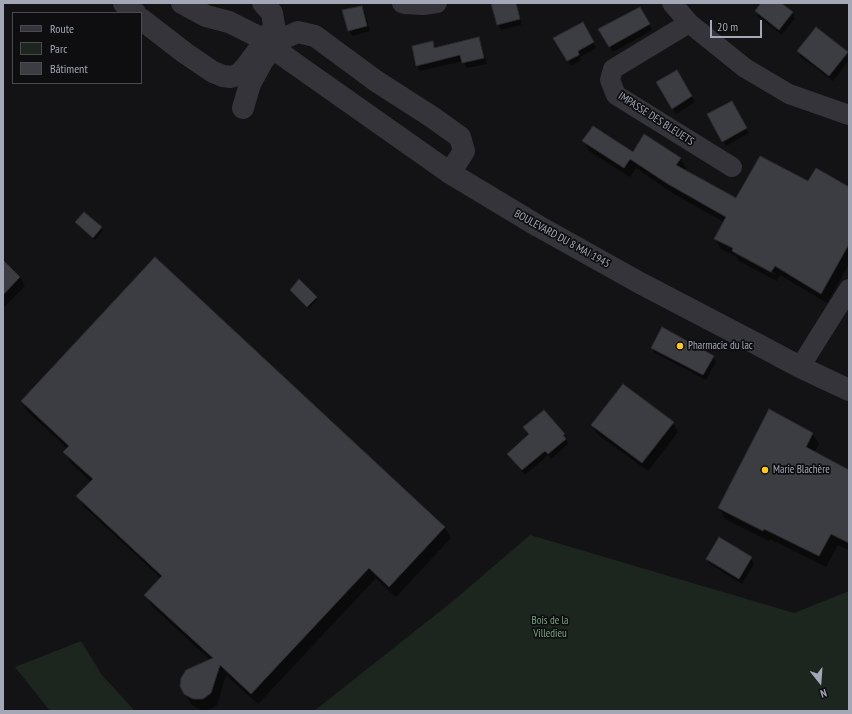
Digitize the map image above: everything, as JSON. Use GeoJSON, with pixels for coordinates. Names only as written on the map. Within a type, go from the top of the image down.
{"type":"FeatureCollection","features":[{"type":"Feature","properties":{"kind":"street"},"geometry":{"type":"LineString","coordinates":[[124,3],[134,12]]}},
{"type":"Feature","properties":{"kind":"street"},"geometry":{"type":"LineString","coordinates":[[182,3],[206,16],[229,22],[255,35]]}},
{"type":"Feature","properties":{"kind":"street"},"geometry":{"type":"LineString","coordinates":[[210,3],[255,35]]}},
{"type":"Feature","properties":{"kind":"street"},"geometry":{"type":"LineString","coordinates":[[142,20],[185,53],[213,72],[231,77],[238,74],[245,68],[271,32],[274,25],[272,13],[263,3]]}},
{"type":"Feature","properties":{"kind":"street"},"geometry":{"type":"LineString","coordinates":[[402,3],[423,5],[437,3]]}},
{"type":"Feature","properties":{"kind":"street"},"geometry":{"type":"LineString","coordinates":[[672,3],[689,23],[745,68],[789,94],[849,115]]}},
{"type":"Feature","properties":{"kind":"street","name":"IMPASSE DES BLEUETS"},"geometry":{"type":"LineString","coordinates":[[689,23],[613,69],[610,80],[616,95],[732,167]]}},
{"type":"Feature","properties":{"kind":"street"},"geometry":{"type":"LineString","coordinates":[[243,108],[250,84],[263,60],[282,39],[298,32],[315,36],[376,81],[460,137],[464,151],[450,173]]}},
{"type":"Feature","properties":{"kind":"street","name":"BOULEVARD DU 8 MAI 1945"},"geometry":{"type":"LineString","coordinates":[[255,35],[450,173],[558,237],[640,283],[800,367],[849,390]]}},
{"type":"Feature","properties":{"kind":"street"},"geometry":{"type":"LineString","coordinates":[[800,367],[849,289]]}},
{"type":"Feature","properties":{"kind":"green space","name":"Bois de la Villedieu"},"geometry":{"type":"Polygon","coordinates":[[[530,535],[794,613],[849,591],[849,711],[314,711],[453,601],[530,535]]]}},
{"type":"Feature","properties":{"kind":"green space"},"geometry":{"type":"Polygon","coordinates":[[[81,641],[102,675],[135,711],[50,711],[15,667],[81,641]]]}},
{"type":"Feature","properties":{"kind":"building"},"geometry":{"type":"Polygon","coordinates":[[[491,3],[516,3],[520,19],[497,25],[491,3]]]}},
{"type":"Feature","properties":{"kind":"building"},"geometry":{"type":"Polygon","coordinates":[[[761,3],[781,3],[793,12],[779,30],[755,11],[761,3]]]}},
{"type":"Feature","properties":{"kind":"building"},"geometry":{"type":"Polygon","coordinates":[[[362,6],[367,26],[348,31],[342,10],[362,6]]]}},
{"type":"Feature","properties":{"kind":"building"},"geometry":{"type":"Polygon","coordinates":[[[640,7],[650,24],[609,47],[598,29],[640,7]]]}},
{"type":"Feature","properties":{"kind":"building"},"geometry":{"type":"Polygon","coordinates":[[[583,22],[594,42],[578,51],[579,55],[567,61],[553,38],[583,22]]]}},
{"type":"Feature","properties":{"kind":"building"},"geometry":{"type":"Polygon","coordinates":[[[816,27],[848,52],[829,76],[797,51],[816,27]]]}},
{"type":"Feature","properties":{"kind":"building"},"geometry":{"type":"Polygon","coordinates":[[[479,37],[484,58],[462,63],[460,55],[416,66],[412,46],[433,41],[434,48],[479,37]]]}},
{"type":"Feature","properties":{"kind":"building"},"geometry":{"type":"Polygon","coordinates":[[[677,70],[692,96],[672,109],[656,82],[677,70]]]}},
{"type":"Feature","properties":{"kind":"building"},"geometry":{"type":"Polygon","coordinates":[[[732,101],[747,128],[722,142],[707,114],[732,101]]]}},
{"type":"Feature","properties":{"kind":"building"},"geometry":{"type":"Polygon","coordinates":[[[593,126],[633,152],[644,134],[681,158],[676,165],[736,198],[760,156],[808,181],[816,168],[849,187],[849,244],[821,294],[775,266],[771,272],[732,251],[733,248],[714,239],[726,217],[668,184],[630,159],[624,168],[582,141],[593,126]]]}},
{"type":"Feature","properties":{"kind":"building"},"geometry":{"type":"Polygon","coordinates":[[[84,212],[102,227],[93,238],[75,222],[84,212]]]}},
{"type":"Feature","properties":{"kind":"building"},"geometry":{"type":"Polygon","coordinates":[[[155,257],[445,527],[389,587],[369,568],[251,694],[220,665],[211,693],[203,699],[193,699],[184,694],[180,686],[181,678],[186,670],[213,658],[144,595],[162,576],[76,496],[93,479],[63,452],[69,446],[21,401],[155,257]]]}},
{"type":"Feature","properties":{"kind":"building"},"geometry":{"type":"Polygon","coordinates":[[[3,260],[20,277],[3,295],[3,260]]]}},
{"type":"Feature","properties":{"kind":"building"},"geometry":{"type":"Polygon","coordinates":[[[299,279],[317,297],[307,307],[290,290],[299,279]]]}},
{"type":"Feature","properties":{"kind":"building"},"geometry":{"type":"Polygon","coordinates":[[[662,327],[714,356],[703,375],[651,348],[662,327]]]}},
{"type":"Feature","properties":{"kind":"building"},"geometry":{"type":"Polygon","coordinates":[[[623,384],[674,422],[642,463],[591,425],[623,384]]]}},
{"type":"Feature","properties":{"kind":"building"},"geometry":{"type":"Polygon","coordinates":[[[769,409],[813,433],[806,447],[849,470],[849,543],[831,534],[819,556],[764,529],[763,531],[718,508],[769,409]]]}},
{"type":"Feature","properties":{"kind":"building"},"geometry":{"type":"Polygon","coordinates":[[[544,410],[565,434],[563,435],[566,439],[548,454],[545,451],[522,470],[507,454],[529,434],[523,427],[544,410]]]}},
{"type":"Feature","properties":{"kind":"building"},"geometry":{"type":"Polygon","coordinates":[[[719,537],[752,557],[739,579],[706,559],[719,537]]]}},
{"type":"Feature","properties":{"kind":"place","name":"Pharmacie du lac"},"geometry":{"type":"Point","coordinates":[680,346]}},
{"type":"Feature","properties":{"kind":"place","name":"Marie Blachère"},"geometry":{"type":"Point","coordinates":[765,470]}}]}
